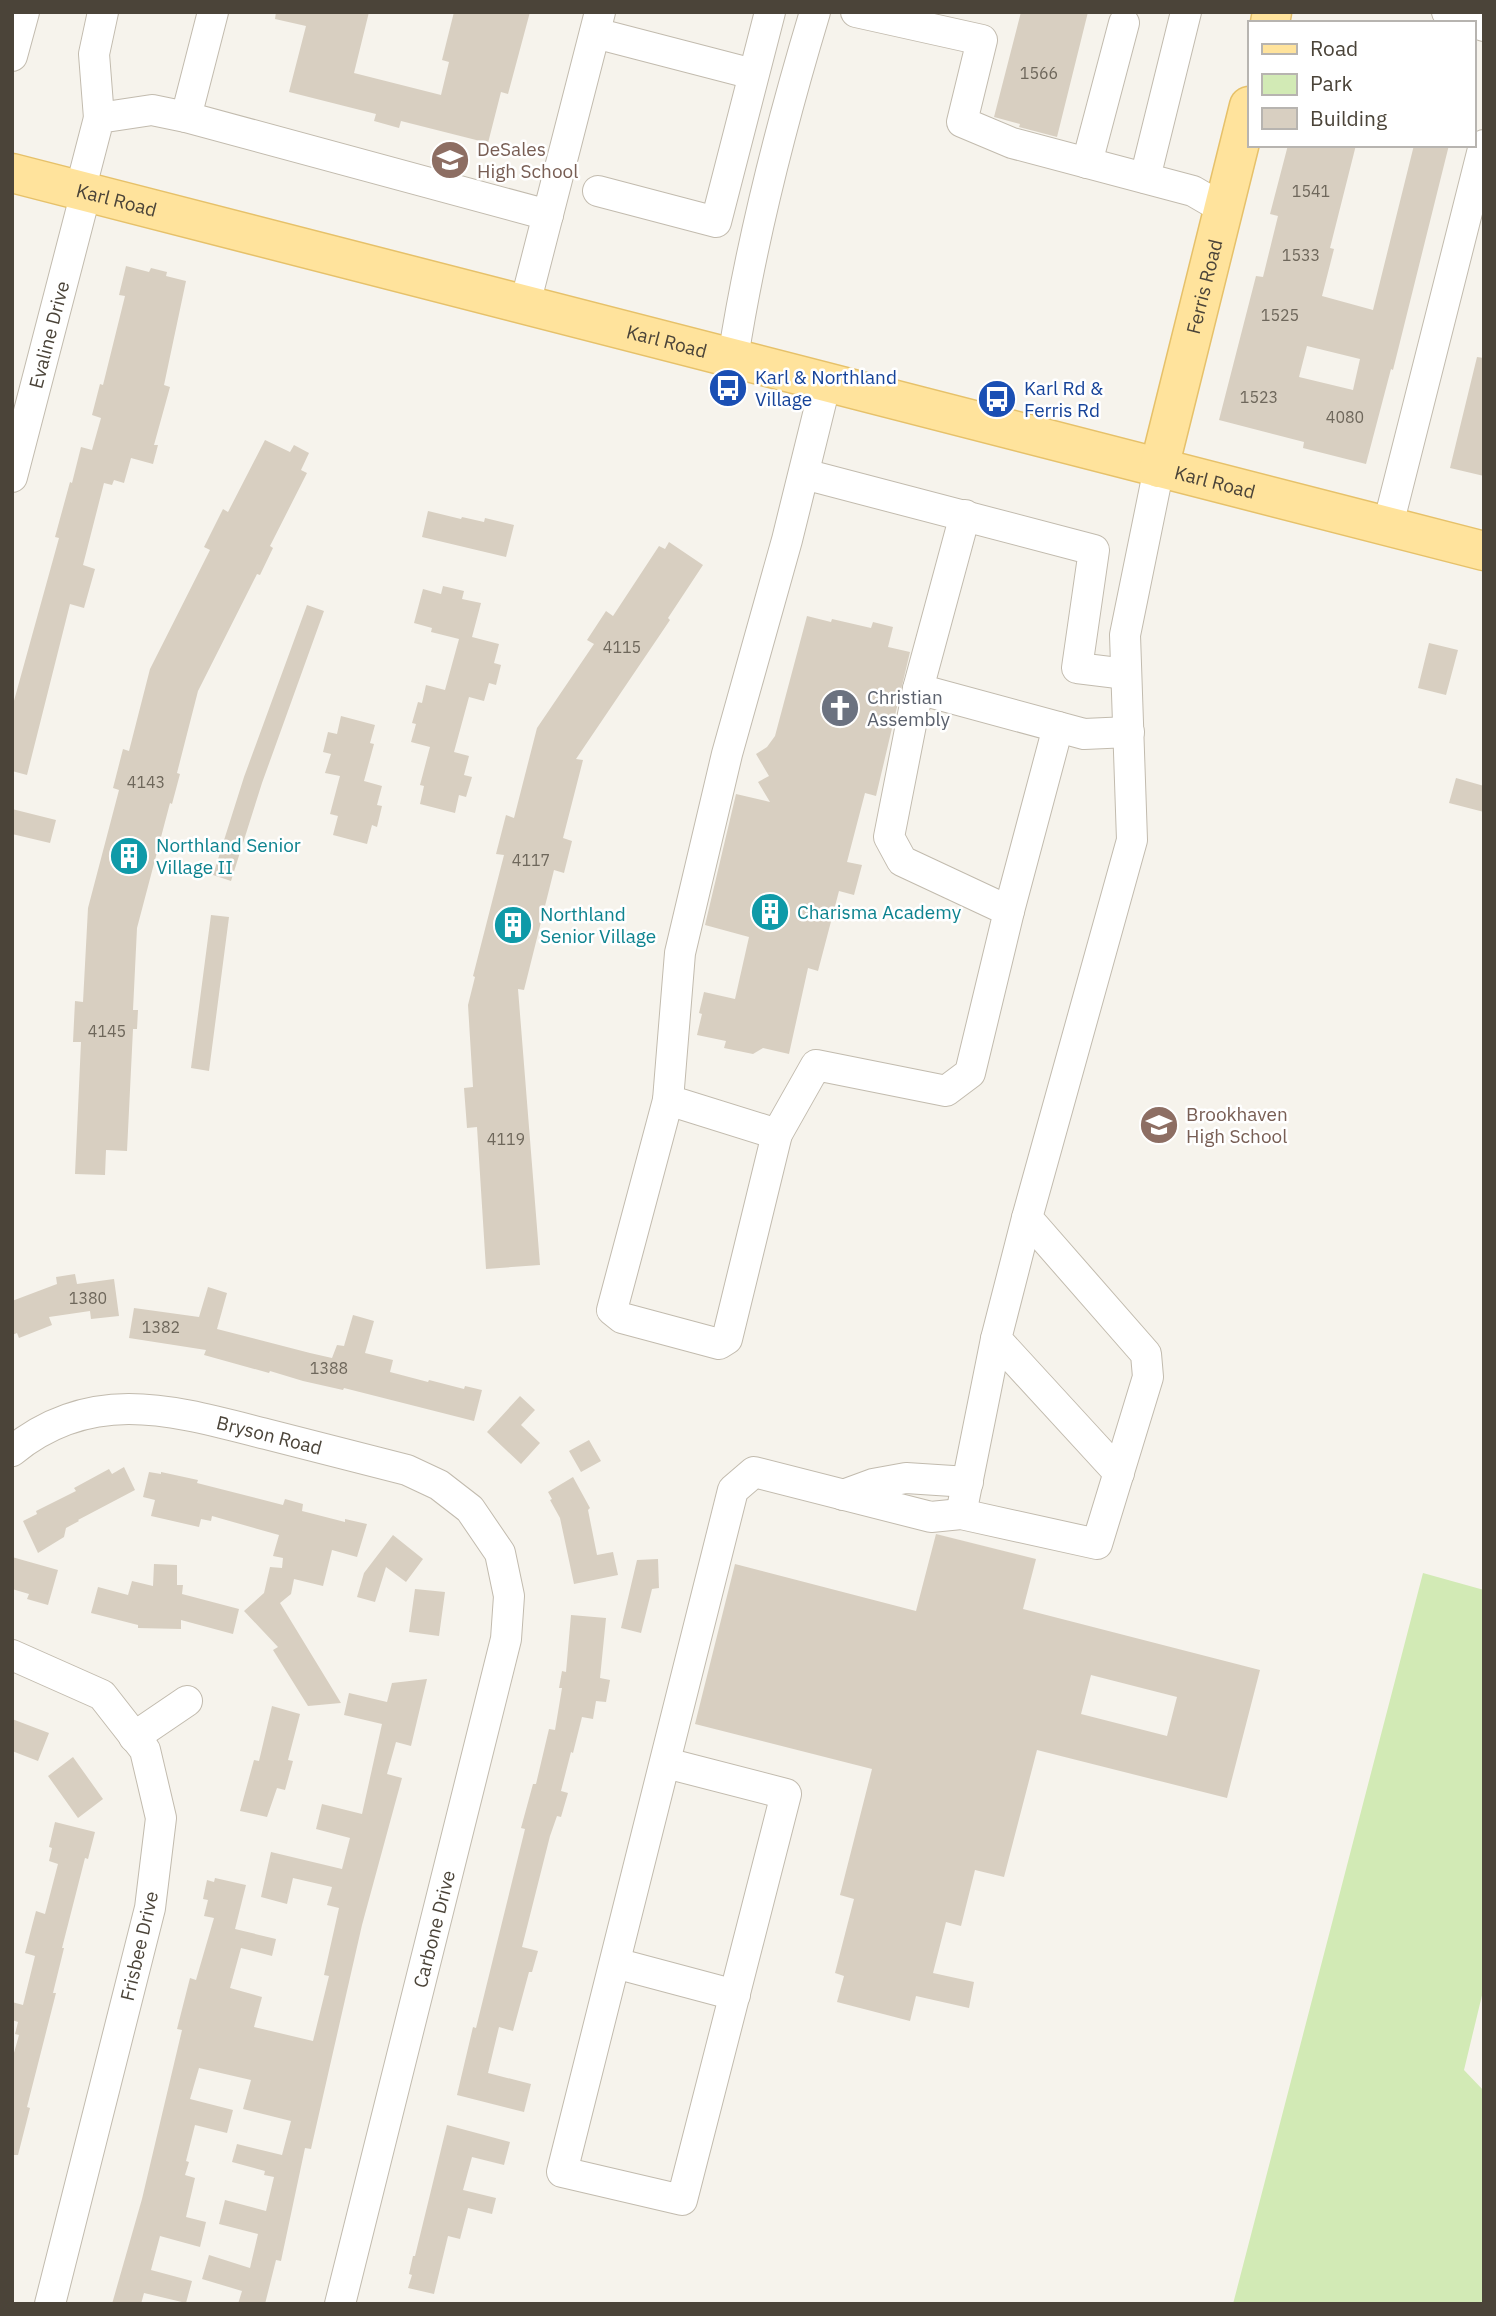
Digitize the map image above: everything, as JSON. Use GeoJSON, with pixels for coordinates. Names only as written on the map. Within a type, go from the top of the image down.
{"type":"FeatureCollection","features":[{"type":"Feature","properties":{"kind":"main road","name":"Ferris Road"},"geometry":{"type":"LineString","coordinates":[[1159,468],[1248,110]]}},
{"type":"Feature","properties":{"kind":"main road","name":"Karl Road"},"geometry":{"type":"LineString","coordinates":[[12,173],[1484,551]]}},
{"type":"Feature","properties":{"kind":"street"},"geometry":{"type":"LineString","coordinates":[[12,56],[24,12]]}},
{"type":"Feature","properties":{"kind":"street","name":"Evaline Drive"},"geometry":{"type":"LineString","coordinates":[[12,477],[99,118],[94,54],[103,12]]}},
{"type":"Feature","properties":{"kind":"street"},"geometry":{"type":"LineString","coordinates":[[186,117],[213,12]]}},
{"type":"Feature","properties":{"kind":"street"},"geometry":{"type":"LineString","coordinates":[[598,191],[716,222],[770,12]]}},
{"type":"Feature","properties":{"kind":"street"},"geometry":{"type":"LineString","coordinates":[[733,358],[765,200],[816,12]]}},
{"type":"Feature","properties":{"kind":"street"},"geometry":{"type":"LineString","coordinates":[[856,12],[982,40],[962,122],[1012,143],[1193,191],[1224,209]]}},
{"type":"Feature","properties":{"kind":"street"},"geometry":{"type":"LineString","coordinates":[[1145,178],[1186,12]]}},
{"type":"Feature","properties":{"kind":"street"},"geometry":{"type":"LineString","coordinates":[[1447,12],[1471,21]]}},
{"type":"Feature","properties":{"kind":"street"},"geometry":{"type":"LineString","coordinates":[[525,304],[597,23],[753,74]]}},
{"type":"Feature","properties":{"kind":"street"},"geometry":{"type":"LineString","coordinates":[[1087,163],[1124,23]]}},
{"type":"Feature","properties":{"kind":"street"},"geometry":{"type":"LineString","coordinates":[[99,118],[152,110],[186,117],[548,215]]}},
{"type":"Feature","properties":{"kind":"street"},"geometry":{"type":"LineString","coordinates":[[1388,525],[1484,145]]}},
{"type":"Feature","properties":{"kind":"street"},"geometry":{"type":"LineString","coordinates":[[826,382],[804,474],[727,754],[680,953],[668,1100],[612,1310],[622,1318],[719,1344],[727,1339],[777,1134],[816,1065],[946,1091],[970,1073],[1009,911],[1058,727]]}},
{"type":"Feature","properties":{"kind":"street"},"geometry":{"type":"LineString","coordinates":[[961,1514],[996,1339],[1132,840],[1125,635],[1159,468]]}},
{"type":"Feature","properties":{"kind":"street"},"geometry":{"type":"LineString","coordinates":[[804,474],[1094,550],[1077,668],[1126,674]]}},
{"type":"Feature","properties":{"kind":"street"},"geometry":{"type":"LineString","coordinates":[[965,515],[918,689],[889,837],[902,861],[1009,911]]}},
{"type":"Feature","properties":{"kind":"street"},"geometry":{"type":"LineString","coordinates":[[918,689],[1084,734],[1129,732]]}},
{"type":"Feature","properties":{"kind":"street"},"geometry":{"type":"LineString","coordinates":[[668,1100],[777,1134]]}},
{"type":"Feature","properties":{"kind":"street"},"geometry":{"type":"LineString","coordinates":[[666,1763],[786,1794],[682,2200],[562,2172],[733,1490],[754,1472],[931,1517],[961,1514],[1097,1545],[1148,1377],[1146,1354],[1027,1218]]}},
{"type":"Feature","properties":{"kind":"street"},"geometry":{"type":"LineString","coordinates":[[996,1339],[1119,1473]]}},
{"type":"Feature","properties":{"kind":"street","name":"Bryson Road"},"geometry":{"type":"LineString","coordinates":[[12,1451],[31,1435],[78,1415],[132,1407],[181,1412],[407,1470],[439,1485],[470,1509],[500,1553]]}},
{"type":"Feature","properties":{"kind":"street"},"geometry":{"type":"LineString","coordinates":[[843,1494],[873,1484],[906,1478],[968,1482]]}},
{"type":"Feature","properties":{"kind":"street","name":"Carbone Drive"},"geometry":{"type":"LineString","coordinates":[[340,2304],[506,1639],[509,1596],[500,1553]]}},
{"type":"Feature","properties":{"kind":"street","name":"Frisbee Drive"},"geometry":{"type":"LineString","coordinates":[[12,1655],[102,1695],[145,1750],[161,1818],[150,1908],[50,2304]]}},
{"type":"Feature","properties":{"kind":"street"},"geometry":{"type":"LineString","coordinates":[[134,1737],[187,1701]]}},
{"type":"Feature","properties":{"kind":"street"},"geometry":{"type":"LineString","coordinates":[[615,1964],[735,1995]]}},
{"type":"Feature","properties":{"kind":"green space"},"geometry":{"type":"Polygon","coordinates":[[[1423,1573],[1484,1590],[1484,1987],[1464,2070],[1484,2091],[1484,2304],[1233,2304],[1423,1573]]]}},
{"type":"Feature","properties":{"kind":"building"},"geometry":{"type":"Polygon","coordinates":[[[276,12],[369,12],[354,73],[441,95],[449,62],[442,60],[454,12],[530,12],[508,94],[501,92],[488,143],[401,121],[399,128],[374,121],[376,114],[289,92],[306,26],[275,19],[276,12]]]}},
{"type":"Feature","properties":{"kind":"building"},"geometry":{"type":"Polygon","coordinates":[[[1021,12],[1088,12],[1057,137],[994,117],[1021,12]]]}},
{"type":"Feature","properties":{"kind":"building"},"geometry":{"type":"Polygon","coordinates":[[[1287,147],[1355,147],[1330,248],[1334,249],[1322,296],[1373,310],[1414,147],[1449,147],[1393,370],[1391,369],[1366,464],[1303,448],[1304,442],[1219,420],[1256,276],[1263,277],[1278,216],[1270,214],[1287,147]],[[1307,346],[1299,377],[1353,390],[1360,359],[1307,346]]]}},
{"type":"Feature","properties":{"kind":"building"},"geometry":{"type":"Polygon","coordinates":[[[126,266],[149,272],[151,268],[167,272],[166,276],[186,281],[164,385],[170,387],[154,445],[158,445],[153,464],[131,458],[124,483],[114,480],[112,485],[104,483],[83,565],[95,569],[84,608],[70,604],[27,775],[12,771],[12,708],[59,538],[55,537],[70,482],[72,483],[81,447],[92,450],[101,418],[92,415],[100,384],[103,385],[125,296],[119,295],[126,266]]]}},
{"type":"Feature","properties":{"kind":"building"},"geometry":{"type":"Polygon","coordinates":[[[1477,357],[1484,358],[1484,476],[1450,468],[1477,357]]]}},
{"type":"Feature","properties":{"kind":"building","name":"Northland Senior Village II"},"geometry":{"type":"Polygon","coordinates":[[[265,440],[290,452],[294,445],[309,453],[301,470],[307,473],[270,546],[273,548],[260,575],[257,574],[198,691],[177,773],[180,774],[137,928],[133,1010],[138,1010],[137,1029],[133,1029],[127,1151],[106,1150],[105,1175],[75,1174],[81,1042],[73,1042],[75,1001],[83,1002],[88,908],[119,790],[113,788],[123,749],[129,751],[150,669],[210,550],[204,547],[223,509],[228,512],[265,440]]]}},
{"type":"Feature","properties":{"kind":"building"},"geometry":{"type":"Polygon","coordinates":[[[428,511],[461,519],[462,517],[484,522],[485,518],[514,525],[506,557],[422,537],[428,511]]]}},
{"type":"Feature","properties":{"kind":"building","name":"Northland Senior Village"},"geometry":{"type":"Polygon","coordinates":[[[669,542],[703,565],[668,618],[670,620],[576,759],[583,760],[563,838],[572,841],[564,873],[554,870],[524,990],[518,989],[540,1265],[486,1269],[477,1127],[467,1128],[464,1088],[473,1087],[468,1005],[504,855],[496,854],[506,815],[514,818],[537,728],[594,644],[587,640],[606,611],[613,616],[659,546],[665,549],[669,542]]]}},
{"type":"Feature","properties":{"kind":"building"},"geometry":{"type":"Polygon","coordinates":[[[443,586],[464,591],[462,599],[481,603],[472,637],[499,644],[494,663],[501,665],[496,685],[489,683],[484,701],[469,697],[454,752],[469,756],[464,775],[472,777],[466,797],[459,795],[455,813],[420,804],[424,786],[420,785],[430,747],[411,742],[416,724],[412,723],[418,702],[422,703],[426,685],[445,690],[459,639],[431,632],[432,628],[414,623],[423,589],[441,594],[443,586]]]}},
{"type":"Feature","properties":{"kind":"building"},"geometry":{"type":"Polygon","coordinates":[[[307,605],[324,611],[262,783],[231,881],[213,875],[244,777],[307,605]]]}},
{"type":"Feature","properties":{"kind":"building"},"geometry":{"type":"Polygon","coordinates":[[[807,616],[871,628],[873,622],[893,627],[888,647],[910,652],[876,796],[865,793],[847,862],[862,865],[854,895],[839,891],[818,971],[808,968],[789,1054],[763,1048],[753,1054],[724,1048],[726,1041],[697,1035],[704,992],[735,999],[749,937],[705,925],[736,794],[770,802],[758,782],[769,776],[756,754],[767,747],[775,736],[807,616]]]}},
{"type":"Feature","properties":{"kind":"building"},"geometry":{"type":"Polygon","coordinates":[[[1429,643],[1458,650],[1446,695],[1418,688],[1429,643]]]}},
{"type":"Feature","properties":{"kind":"building"},"geometry":{"type":"Polygon","coordinates":[[[341,716],[375,725],[370,743],[374,744],[364,781],[382,786],[377,805],[382,806],[377,827],[372,825],[367,844],[333,835],[338,816],[330,814],[340,776],[325,773],[331,754],[323,752],[328,732],[337,734],[341,716]]]}},
{"type":"Feature","properties":{"kind":"building"},"geometry":{"type":"Polygon","coordinates":[[[1456,778],[1484,786],[1484,812],[1449,803],[1456,778]]]}},
{"type":"Feature","properties":{"kind":"building"},"geometry":{"type":"Polygon","coordinates":[[[12,809],[56,820],[50,843],[12,834],[12,809]]]}},
{"type":"Feature","properties":{"kind":"building"},"geometry":{"type":"Polygon","coordinates":[[[211,915],[229,917],[209,1071],[191,1068],[211,915]]]}},
{"type":"Feature","properties":{"kind":"building"},"geometry":{"type":"Polygon","coordinates":[[[75,1274],[77,1284],[114,1279],[119,1316],[91,1319],[90,1311],[49,1317],[52,1325],[19,1338],[17,1333],[12,1335],[12,1301],[57,1284],[56,1277],[75,1274]]]}},
{"type":"Feature","properties":{"kind":"building"},"geometry":{"type":"Polygon","coordinates":[[[208,1287],[227,1293],[217,1329],[332,1358],[337,1345],[344,1346],[353,1315],[374,1321],[365,1353],[393,1360],[390,1372],[428,1382],[429,1380],[464,1389],[465,1386],[482,1390],[474,1421],[344,1388],[343,1390],[303,1381],[270,1371],[269,1373],[204,1355],[206,1350],[129,1338],[134,1308],[199,1317],[208,1287]]]}},
{"type":"Feature","properties":{"kind":"building"},"geometry":{"type":"Polygon","coordinates":[[[520,1396],[535,1410],[521,1425],[540,1443],[521,1464],[487,1432],[520,1396]]]}},
{"type":"Feature","properties":{"kind":"building"},"geometry":{"type":"Polygon","coordinates":[[[589,1440],[601,1461],[581,1472],[569,1451],[589,1440]]]}},
{"type":"Feature","properties":{"kind":"building"},"geometry":{"type":"Polygon","coordinates":[[[124,1467],[135,1490],[78,1520],[66,1528],[64,1537],[38,1553],[23,1521],[109,1469],[112,1474],[124,1467]]]}},
{"type":"Feature","properties":{"kind":"building"},"geometry":{"type":"Polygon","coordinates":[[[149,1472],[198,1480],[197,1483],[283,1505],[285,1499],[303,1504],[302,1511],[345,1522],[345,1519],[367,1524],[357,1557],[332,1550],[323,1586],[294,1579],[291,1594],[280,1603],[341,1703],[308,1706],[273,1650],[278,1647],[244,1611],[264,1593],[270,1567],[282,1568],[283,1558],[273,1556],[279,1535],[212,1516],[211,1521],[201,1519],[199,1527],[151,1516],[155,1500],[143,1497],[149,1472]]]}},
{"type":"Feature","properties":{"kind":"building"},"geometry":{"type":"Polygon","coordinates":[[[573,1477],[590,1508],[588,1510],[597,1555],[613,1552],[618,1575],[574,1584],[560,1518],[548,1492],[573,1477]]]}},
{"type":"Feature","properties":{"kind":"building"},"geometry":{"type":"Polygon","coordinates":[[[936,1534],[1036,1559],[1023,1609],[1260,1670],[1227,1798],[1037,1750],[1004,1877],[975,1870],[961,1926],[946,1922],[933,1973],[974,1982],[969,2008],[916,1996],[910,2021],[837,2002],[844,1976],[835,1973],[854,1899],[840,1895],[872,1769],[695,1724],[735,1564],[916,1611],[936,1534]],[[1091,1675],[1081,1714],[1167,1736],[1177,1697],[1091,1675]]]}},
{"type":"Feature","properties":{"kind":"building"},"geometry":{"type":"Polygon","coordinates":[[[393,1535],[423,1559],[406,1582],[386,1567],[375,1602],[357,1597],[364,1573],[393,1535]]]}},
{"type":"Feature","properties":{"kind":"building"},"geometry":{"type":"Polygon","coordinates":[[[12,1557],[58,1570],[48,1605],[27,1599],[29,1594],[12,1589],[12,1557]]]}},
{"type":"Feature","properties":{"kind":"building"},"geometry":{"type":"Polygon","coordinates":[[[658,1559],[659,1588],[652,1589],[641,1633],[621,1628],[637,1560],[658,1559]]]}},
{"type":"Feature","properties":{"kind":"building"},"geometry":{"type":"Polygon","coordinates":[[[154,1564],[177,1565],[177,1585],[183,1585],[182,1594],[239,1609],[233,1634],[181,1620],[181,1629],[138,1628],[138,1625],[91,1613],[98,1587],[128,1595],[132,1581],[153,1586],[154,1564]]]}},
{"type":"Feature","properties":{"kind":"building"},"geometry":{"type":"Polygon","coordinates":[[[415,1589],[445,1592],[439,1636],[409,1632],[415,1589]]]}},
{"type":"Feature","properties":{"kind":"building"},"geometry":{"type":"Polygon","coordinates":[[[571,1615],[606,1618],[600,1678],[610,1680],[606,1702],[596,1701],[593,1719],[582,1717],[573,1753],[571,1752],[561,1791],[568,1793],[561,1817],[557,1816],[550,1836],[522,1947],[538,1951],[532,1972],[529,1972],[513,2031],[499,2027],[488,2073],[531,2084],[524,2112],[457,2095],[525,1829],[521,1828],[533,1784],[536,1784],[549,1729],[555,1730],[562,1671],[566,1672],[571,1615]]]}},
{"type":"Feature","properties":{"kind":"building"},"geometry":{"type":"Polygon","coordinates":[[[427,1679],[411,1746],[396,1742],[387,1774],[402,1778],[362,1925],[311,2149],[305,2148],[281,2261],[276,2260],[265,2304],[238,2304],[242,2291],[202,2279],[209,2255],[250,2268],[258,2234],[219,2224],[225,2200],[266,2211],[274,2177],[264,2175],[265,2171],[232,2162],[237,2144],[282,2155],[291,2121],[243,2109],[251,2080],[199,2068],[190,2099],[233,2110],[227,2133],[195,2125],[186,2161],[189,2162],[185,2175],[195,2178],[186,2217],[206,2222],[200,2247],[160,2236],[151,2270],[192,2281],[186,2303],[144,2293],[141,2304],[112,2304],[142,2199],[182,2030],[177,2029],[190,1978],[196,1980],[214,1918],[204,1916],[208,1900],[203,1899],[207,1880],[214,1882],[215,1878],[246,1885],[235,1929],[276,1939],[272,1956],[241,1948],[230,1988],[262,1997],[254,2027],[313,2041],[329,1976],[324,1975],[339,1908],[327,1905],[332,1887],[293,1878],[287,1904],[261,1897],[271,1852],[342,1869],[350,1838],[316,1829],[322,1804],[362,1814],[382,1724],[344,1715],[349,1693],[387,1702],[392,1683],[427,1679]]]}},
{"type":"Feature","properties":{"kind":"building"},"geometry":{"type":"Polygon","coordinates":[[[272,1706],[300,1714],[288,1760],[293,1761],[285,1790],[277,1788],[267,1817],[240,1811],[254,1760],[259,1761],[272,1706]]]}},
{"type":"Feature","properties":{"kind":"building"},"geometry":{"type":"Polygon","coordinates":[[[12,1719],[49,1733],[38,1761],[12,1751],[12,1719]]]}},
{"type":"Feature","properties":{"kind":"building"},"geometry":{"type":"Polygon","coordinates":[[[73,1757],[103,1799],[78,1818],[48,1776],[73,1757]]]}},
{"type":"Feature","properties":{"kind":"building"},"geometry":{"type":"Polygon","coordinates":[[[55,1822],[95,1832],[88,1859],[85,1858],[62,1948],[53,1993],[56,1993],[27,2107],[30,2108],[18,2155],[12,2155],[12,2060],[19,2035],[15,2034],[18,2022],[12,2020],[12,2002],[23,2005],[35,1956],[25,1953],[36,1911],[45,1914],[58,1864],[49,1861],[52,1848],[49,1847],[55,1822]]]}},
{"type":"Feature","properties":{"kind":"building"},"geometry":{"type":"Polygon","coordinates":[[[447,2125],[510,2142],[504,2165],[472,2157],[463,2190],[496,2198],[492,2214],[468,2208],[460,2239],[448,2236],[434,2294],[408,2288],[412,2275],[409,2274],[447,2125]]]}},
{"type":"Feature","properties":{"kind":"place","name":"DeSales High School"},"geometry":{"type":"Point","coordinates":[450,160]}},
{"type":"Feature","properties":{"kind":"place","name":"Karl & Northland Village"},"geometry":{"type":"Point","coordinates":[728,388]}},
{"type":"Feature","properties":{"kind":"place","name":"Karl Rd & Ferris Rd"},"geometry":{"type":"Point","coordinates":[997,399]}},
{"type":"Feature","properties":{"kind":"place","name":"Christian Assembly"},"geometry":{"type":"Point","coordinates":[840,708]}},
{"type":"Feature","properties":{"kind":"place","name":"Northland Senior Village II"},"geometry":{"type":"Point","coordinates":[129,856]}},
{"type":"Feature","properties":{"kind":"place","name":"Charisma Academy"},"geometry":{"type":"Point","coordinates":[770,912]}},
{"type":"Feature","properties":{"kind":"place","name":"Northland Senior Village"},"geometry":{"type":"Point","coordinates":[513,925]}},
{"type":"Feature","properties":{"kind":"place","name":"Brookhaven High School"},"geometry":{"type":"Point","coordinates":[1159,1125]}}]}
